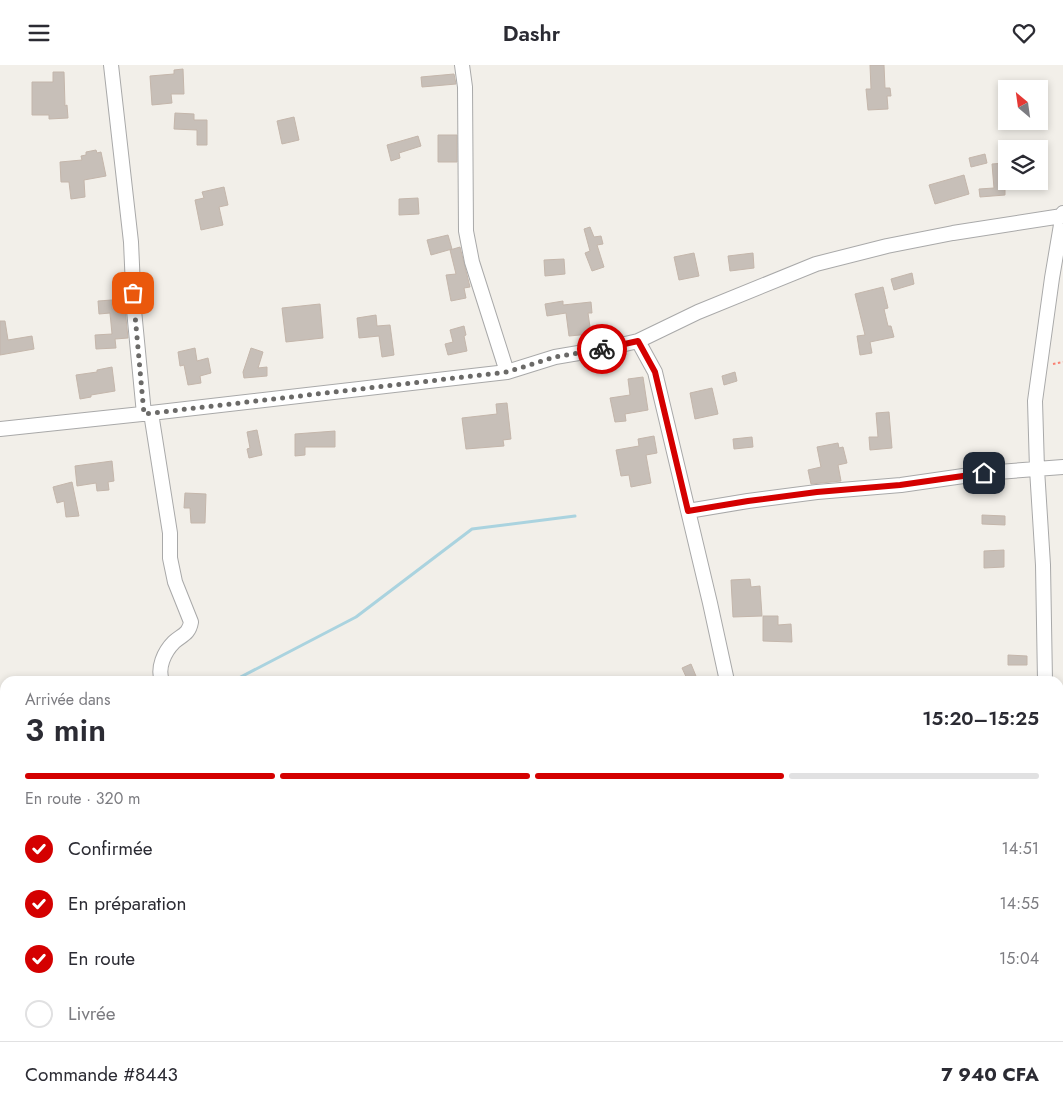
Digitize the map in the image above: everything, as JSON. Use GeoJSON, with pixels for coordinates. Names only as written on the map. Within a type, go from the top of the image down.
{"type":"FeatureCollection","features":[{"type":"Feature","properties":{"kind":"street"},"geometry":{"type":"LineString","coordinates":[[111,65],[131,242],[134,310],[147,414],[170,533],[170,557],[175,582],[191,622],[186,635],[175,641],[166,651],[159,672],[160,676]]}},
{"type":"Feature","properties":{"kind":"street"},"geometry":{"type":"LineString","coordinates":[[462,65],[465,87],[466,231],[472,262],[507,372]]}},
{"type":"Feature","properties":{"kind":"street"},"geometry":{"type":"LineString","coordinates":[[0,429],[147,414],[507,372],[555,357],[638,341],[698,312],[816,264],[887,246],[1063,215],[1035,401],[1043,565],[1045,676]]}},
{"type":"Feature","properties":{"kind":"street"},"geometry":{"type":"LineString","coordinates":[[638,341],[655,372],[726,676]]}},
{"type":"Feature","properties":{"kind":"street"},"geometry":{"type":"LineString","coordinates":[[688,511],[807,493],[900,485],[984,473],[1063,467]]}},
{"type":"Feature","properties":{"kind":"building"},"geometry":{"type":"Polygon","coordinates":[[[870,65],[884,65],[885,88],[890,88],[891,96],[887,96],[888,109],[868,110],[866,89],[871,89],[870,65]]]}},
{"type":"Feature","properties":{"kind":"building"},"geometry":{"type":"Polygon","coordinates":[[[183,69],[184,94],[171,94],[172,103],[152,105],[150,76],[174,74],[174,70],[183,69]]]}},
{"type":"Feature","properties":{"kind":"building"},"geometry":{"type":"Polygon","coordinates":[[[53,72],[64,72],[65,106],[67,105],[68,118],[49,119],[49,115],[32,115],[32,82],[53,82],[53,72]]]}},
{"type":"Feature","properties":{"kind":"building"},"geometry":{"type":"Polygon","coordinates":[[[454,74],[456,84],[422,87],[421,77],[454,74]]]}},
{"type":"Feature","properties":{"kind":"building"},"geometry":{"type":"Polygon","coordinates":[[[175,113],[194,114],[194,120],[207,120],[207,145],[197,145],[197,130],[174,129],[175,113]]]}},
{"type":"Feature","properties":{"kind":"building"},"geometry":{"type":"Polygon","coordinates":[[[294,117],[299,140],[282,144],[277,121],[294,117]]]}},
{"type":"Feature","properties":{"kind":"building"},"geometry":{"type":"Polygon","coordinates":[[[438,135],[457,135],[457,162],[438,162],[438,135]]]}},
{"type":"Feature","properties":{"kind":"building"},"geometry":{"type":"Polygon","coordinates":[[[418,136],[421,146],[399,153],[400,158],[391,161],[387,145],[418,136]]]}},
{"type":"Feature","properties":{"kind":"building"},"geometry":{"type":"Polygon","coordinates":[[[96,150],[97,153],[101,152],[106,176],[84,180],[85,197],[71,199],[69,182],[61,182],[60,162],[82,160],[81,156],[86,155],[86,152],[96,150]]]}},
{"type":"Feature","properties":{"kind":"building"},"geometry":{"type":"Polygon","coordinates":[[[985,154],[987,163],[971,167],[969,158],[985,154]]]}},
{"type":"Feature","properties":{"kind":"building"},"geometry":{"type":"Polygon","coordinates":[[[992,164],[998,164],[998,190],[1005,190],[1005,195],[980,197],[979,189],[994,188],[992,164]]]}},
{"type":"Feature","properties":{"kind":"building"},"geometry":{"type":"Polygon","coordinates":[[[964,175],[969,194],[935,204],[929,185],[964,175]]]}},
{"type":"Feature","properties":{"kind":"building"},"geometry":{"type":"Polygon","coordinates":[[[224,187],[228,205],[219,207],[223,225],[201,230],[195,200],[204,198],[202,192],[224,187]]]}},
{"type":"Feature","properties":{"kind":"building"},"geometry":{"type":"Polygon","coordinates":[[[418,198],[419,214],[399,215],[399,199],[418,198]]]}},
{"type":"Feature","properties":{"kind":"building"},"geometry":{"type":"Polygon","coordinates":[[[590,227],[594,237],[601,236],[603,244],[597,245],[604,267],[592,271],[585,253],[590,251],[584,229],[590,227]]]}},
{"type":"Feature","properties":{"kind":"building"},"geometry":{"type":"Polygon","coordinates":[[[448,235],[452,249],[431,255],[427,240],[448,235]]]}},
{"type":"Feature","properties":{"kind":"building"},"geometry":{"type":"Polygon","coordinates":[[[460,247],[470,287],[464,288],[466,298],[451,301],[446,275],[456,274],[450,250],[460,247]]]}},
{"type":"Feature","properties":{"kind":"building"},"geometry":{"type":"Polygon","coordinates":[[[694,253],[699,276],[679,280],[674,257],[694,253]]]}},
{"type":"Feature","properties":{"kind":"building"},"geometry":{"type":"Polygon","coordinates":[[[753,253],[754,268],[730,271],[728,256],[753,253]]]}},
{"type":"Feature","properties":{"kind":"building"},"geometry":{"type":"Polygon","coordinates":[[[564,259],[565,274],[545,276],[544,260],[564,259]]]}},
{"type":"Feature","properties":{"kind":"building"},"geometry":{"type":"Polygon","coordinates":[[[912,273],[914,284],[894,290],[891,279],[912,273]]]}},
{"type":"Feature","properties":{"kind":"building"},"geometry":{"type":"Polygon","coordinates":[[[883,287],[888,308],[884,309],[888,326],[891,326],[894,337],[870,342],[872,353],[860,355],[857,336],[865,335],[855,294],[883,287]]]}},
{"type":"Feature","properties":{"kind":"building"},"geometry":{"type":"Polygon","coordinates":[[[112,300],[112,309],[125,308],[128,338],[115,339],[116,348],[96,349],[95,335],[112,334],[110,313],[99,314],[98,301],[112,300]]]}},
{"type":"Feature","properties":{"kind":"building"},"geometry":{"type":"Polygon","coordinates":[[[563,301],[563,305],[591,302],[592,313],[588,313],[591,334],[569,336],[566,313],[547,316],[545,304],[563,301]]]}},
{"type":"Feature","properties":{"kind":"building"},"geometry":{"type":"Polygon","coordinates":[[[320,304],[323,338],[286,342],[282,308],[320,304]]]}},
{"type":"Feature","properties":{"kind":"building"},"geometry":{"type":"Polygon","coordinates":[[[376,315],[377,326],[390,325],[394,355],[382,357],[379,336],[359,338],[357,318],[376,315]]]}},
{"type":"Feature","properties":{"kind":"building"},"geometry":{"type":"Polygon","coordinates":[[[0,321],[5,321],[8,340],[32,336],[34,349],[0,355],[0,321]]]}},
{"type":"Feature","properties":{"kind":"building"},"geometry":{"type":"Polygon","coordinates":[[[464,326],[467,351],[448,355],[445,344],[453,342],[450,330],[464,326]]]}},
{"type":"Feature","properties":{"kind":"building"},"geometry":{"type":"Polygon","coordinates":[[[195,348],[197,361],[208,358],[211,373],[200,376],[201,383],[188,385],[184,365],[180,366],[178,352],[195,348]]]}},
{"type":"Feature","properties":{"kind":"building"},"geometry":{"type":"Polygon","coordinates":[[[251,348],[263,352],[258,368],[267,367],[267,376],[244,378],[243,372],[251,348]]]}},
{"type":"Feature","properties":{"kind":"building"},"geometry":{"type":"Polygon","coordinates":[[[112,367],[115,391],[80,399],[76,375],[97,372],[97,370],[112,367]]]}},
{"type":"Feature","properties":{"kind":"building"},"geometry":{"type":"Polygon","coordinates":[[[735,372],[737,381],[724,385],[722,376],[735,372]]]}},
{"type":"Feature","properties":{"kind":"building"},"geometry":{"type":"Polygon","coordinates":[[[643,377],[648,410],[625,414],[626,421],[615,422],[610,398],[630,395],[628,379],[643,377]]]}},
{"type":"Feature","properties":{"kind":"building"},"geometry":{"type":"Polygon","coordinates":[[[712,388],[718,414],[695,419],[690,393],[712,388]]]}},
{"type":"Feature","properties":{"kind":"building"},"geometry":{"type":"Polygon","coordinates":[[[507,403],[511,439],[503,440],[504,446],[466,449],[462,418],[497,414],[496,404],[507,403]]]}},
{"type":"Feature","properties":{"kind":"building"},"geometry":{"type":"Polygon","coordinates":[[[889,412],[892,448],[870,450],[869,437],[878,437],[876,413],[889,412]]]}},
{"type":"Feature","properties":{"kind":"building"},"geometry":{"type":"Polygon","coordinates":[[[257,430],[262,455],[249,458],[247,449],[250,448],[247,432],[257,430]]]}},
{"type":"Feature","properties":{"kind":"building"},"geometry":{"type":"Polygon","coordinates":[[[335,431],[335,447],[305,447],[305,455],[295,456],[295,434],[335,431]]]}},
{"type":"Feature","properties":{"kind":"building"},"geometry":{"type":"Polygon","coordinates":[[[654,436],[657,453],[646,455],[651,483],[631,487],[629,475],[621,476],[616,450],[639,446],[638,439],[654,436]]]}},
{"type":"Feature","properties":{"kind":"building"},"geometry":{"type":"Polygon","coordinates":[[[752,437],[753,447],[734,449],[733,439],[752,437]]]}},
{"type":"Feature","properties":{"kind":"building"},"geometry":{"type":"Polygon","coordinates":[[[838,443],[839,448],[843,447],[847,463],[838,465],[841,481],[811,484],[808,470],[821,467],[817,447],[838,443]]]}},
{"type":"Feature","properties":{"kind":"building"},"geometry":{"type":"Polygon","coordinates":[[[112,461],[114,481],[108,482],[109,490],[97,491],[96,483],[77,486],[75,466],[112,461]]]}},
{"type":"Feature","properties":{"kind":"building"},"geometry":{"type":"Polygon","coordinates":[[[72,482],[79,516],[66,517],[64,501],[57,503],[53,487],[72,482]]]}},
{"type":"Feature","properties":{"kind":"building"},"geometry":{"type":"Polygon","coordinates":[[[185,493],[206,494],[205,523],[191,523],[190,508],[184,508],[185,493]]]}},
{"type":"Feature","properties":{"kind":"building"},"geometry":{"type":"Polygon","coordinates":[[[982,515],[1005,516],[1005,525],[982,524],[982,515]]]}},
{"type":"Feature","properties":{"kind":"building"},"geometry":{"type":"Polygon","coordinates":[[[1004,550],[1004,567],[984,568],[984,551],[1004,550]]]}},
{"type":"Feature","properties":{"kind":"building"},"geometry":{"type":"Polygon","coordinates":[[[750,579],[751,587],[760,586],[762,616],[733,617],[731,580],[750,579]]]}},
{"type":"Feature","properties":{"kind":"building"},"geometry":{"type":"Polygon","coordinates":[[[763,616],[778,616],[778,625],[791,624],[792,642],[763,641],[763,616]]]}},
{"type":"Feature","properties":{"kind":"building"},"geometry":{"type":"Polygon","coordinates":[[[1008,655],[1027,656],[1027,665],[1008,665],[1008,655]]]}},
{"type":"Feature","properties":{"kind":"building"},"geometry":{"type":"Polygon","coordinates":[[[691,664],[696,676],[686,676],[682,668],[691,664]]]}},
{"type":"Feature","properties":{"kind":"waterway"},"geometry":{"type":"LineString","coordinates":[[243,676],[356,617],[472,529],[575,516]]}},
{"type":"Feature","properties":{"kind":"way so far"},"geometry":{"type":"LineString","coordinates":[[133,293],[144,414],[507,372],[555,357],[602,349]]}},
{"type":"Feature","properties":{"kind":"route"},"geometry":{"type":"LineString","coordinates":[[602,349],[638,341],[648,358],[655,372],[688,511],[817,492],[900,485],[984,473]]}}]}
